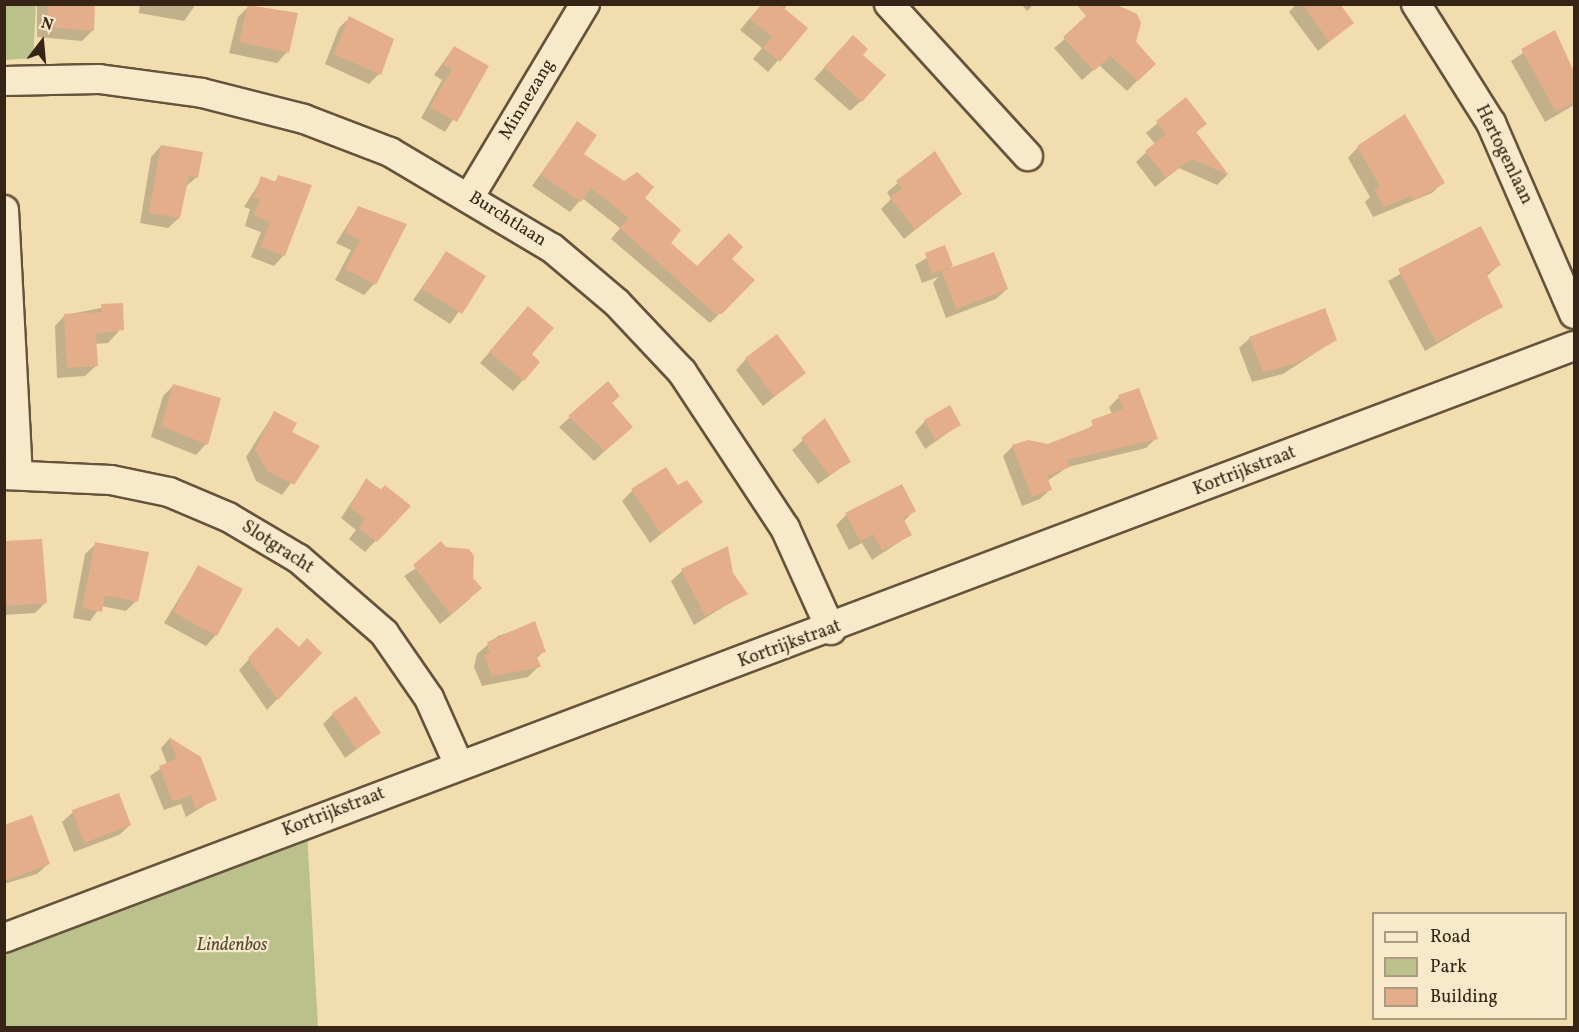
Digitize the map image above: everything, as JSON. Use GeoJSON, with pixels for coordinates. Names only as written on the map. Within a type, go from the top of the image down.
{"type":"FeatureCollection","features":[{"type":"Feature","properties":{"kind":"street","name":"Minnezang"},"geometry":{"type":"LineString","coordinates":[[470,196],[585,4]]}},
{"type":"Feature","properties":{"kind":"street"},"geometry":{"type":"LineString","coordinates":[[889,4],[1028,156]]}},
{"type":"Feature","properties":{"kind":"street","name":"Hertogenlaan"},"geometry":{"type":"LineString","coordinates":[[1416,4],[1491,123],[1575,314]]}},
{"type":"Feature","properties":{"kind":"street","name":"Burchtlaan"},"geometry":{"type":"LineString","coordinates":[[4,81],[99,79],[202,93],[304,119],[390,152],[470,196],[552,248],[617,303],[682,372],[785,528],[831,630]]}},
{"type":"Feature","properties":{"kind":"street"},"geometry":{"type":"LineString","coordinates":[[4,210],[11,474]]}},
{"type":"Feature","properties":{"kind":"street","name":"Kortrijkstraat"},"geometry":{"type":"LineString","coordinates":[[4,938],[459,765],[831,630],[1575,346]]}},
{"type":"Feature","properties":{"kind":"street","name":"Slotgracht"},"geometry":{"type":"LineString","coordinates":[[11,474],[111,480],[169,492],[228,517],[298,559],[384,633],[429,698],[459,765]]}},
{"type":"Feature","properties":{"kind":"green space"},"geometry":{"type":"Polygon","coordinates":[[[5,4],[36,5],[33,58],[5,60],[5,4]]]}},
{"type":"Feature","properties":{"kind":"green space","name":"Lindenbos"},"geometry":{"type":"Polygon","coordinates":[[[307,831],[318,1027],[5,1028],[5,947],[307,831]]]}},
{"type":"Feature","properties":{"kind":"building"},"geometry":{"type":"Polygon","coordinates":[[[48,4],[95,4],[94,31],[47,27],[48,4]]]}},
{"type":"Feature","properties":{"kind":"building"},"geometry":{"type":"Polygon","coordinates":[[[762,4],[779,4],[808,28],[780,62],[763,48],[772,37],[750,19],[762,4]]]}},
{"type":"Feature","properties":{"kind":"building"},"geometry":{"type":"Polygon","coordinates":[[[1076,4],[1115,4],[1137,14],[1141,23],[1136,42],[1156,64],[1138,81],[1110,56],[1094,71],[1063,37],[1086,16],[1076,4]]]}},
{"type":"Feature","properties":{"kind":"building"},"geometry":{"type":"Polygon","coordinates":[[[1302,4],[1340,4],[1354,23],[1329,42],[1302,4]]]}},
{"type":"Feature","properties":{"kind":"building"},"geometry":{"type":"Polygon","coordinates":[[[248,5],[298,13],[289,53],[239,42],[248,5]]]}},
{"type":"Feature","properties":{"kind":"building"},"geometry":{"type":"Polygon","coordinates":[[[349,16],[394,39],[381,75],[334,54],[349,16]]]}},
{"type":"Feature","properties":{"kind":"building"},"geometry":{"type":"Polygon","coordinates":[[[1555,30],[1575,74],[1575,102],[1556,112],[1521,49],[1555,30]]]}},
{"type":"Feature","properties":{"kind":"building"},"geometry":{"type":"Polygon","coordinates":[[[853,35],[868,49],[863,55],[886,75],[862,102],[824,67],[853,35]]]}},
{"type":"Feature","properties":{"kind":"building"},"geometry":{"type":"Polygon","coordinates":[[[454,46],[489,66],[457,122],[430,107],[452,69],[443,65],[454,46]]]}},
{"type":"Feature","properties":{"kind":"building"},"geometry":{"type":"Polygon","coordinates":[[[1186,97],[1207,124],[1196,132],[1229,175],[1191,159],[1166,178],[1145,151],[1166,134],[1156,121],[1186,97]]]}},
{"type":"Feature","properties":{"kind":"building"},"geometry":{"type":"Polygon","coordinates":[[[1405,114],[1445,183],[1413,201],[1411,196],[1384,207],[1374,190],[1380,187],[1357,146],[1405,114]]]}},
{"type":"Feature","properties":{"kind":"building"},"geometry":{"type":"Polygon","coordinates":[[[577,121],[597,135],[584,154],[624,181],[637,172],[654,187],[645,198],[681,230],[671,243],[697,266],[729,233],[743,247],[732,259],[755,280],[722,314],[715,314],[620,228],[629,218],[591,188],[581,202],[541,175],[577,121]]]}},
{"type":"Feature","properties":{"kind":"building"},"geometry":{"type":"Polygon","coordinates":[[[161,145],[203,152],[198,178],[189,176],[180,218],[149,213],[161,145]]]}},
{"type":"Feature","properties":{"kind":"building"},"geometry":{"type":"Polygon","coordinates":[[[935,151],[962,194],[915,230],[890,197],[902,189],[896,181],[935,151]]]}},
{"type":"Feature","properties":{"kind":"building"},"geometry":{"type":"Polygon","coordinates":[[[278,175],[312,185],[285,256],[261,247],[270,222],[254,216],[260,199],[253,197],[261,176],[276,182],[278,175]]]}},
{"type":"Feature","properties":{"kind":"building"},"geometry":{"type":"Polygon","coordinates":[[[358,206],[407,224],[376,285],[345,269],[360,240],[345,232],[358,206]]]}},
{"type":"Feature","properties":{"kind":"building"},"geometry":{"type":"Polygon","coordinates":[[[1481,226],[1501,265],[1486,273],[1503,307],[1436,342],[1398,269],[1481,226]]]}},
{"type":"Feature","properties":{"kind":"building"},"geometry":{"type":"Polygon","coordinates":[[[945,245],[953,266],[932,274],[925,253],[945,245]]]}},
{"type":"Feature","properties":{"kind":"building"},"geometry":{"type":"Polygon","coordinates":[[[446,251],[486,276],[462,314],[422,289],[446,251]]]}},
{"type":"Feature","properties":{"kind":"building"},"geometry":{"type":"Polygon","coordinates":[[[994,252],[1008,289],[956,309],[942,271],[994,252]]]}},
{"type":"Feature","properties":{"kind":"building"},"geometry":{"type":"Polygon","coordinates":[[[123,303],[124,330],[96,334],[98,366],[67,368],[64,314],[102,312],[101,304],[123,303]]]}},
{"type":"Feature","properties":{"kind":"building"},"geometry":{"type":"Polygon","coordinates":[[[528,306],[554,328],[532,354],[540,362],[524,381],[489,352],[528,306]]]}},
{"type":"Feature","properties":{"kind":"building"},"geometry":{"type":"Polygon","coordinates":[[[1325,308],[1337,340],[1295,364],[1263,372],[1249,337],[1325,308]]]}},
{"type":"Feature","properties":{"kind":"building"},"geometry":{"type":"Polygon","coordinates":[[[777,334],[806,373],[774,397],[745,358],[777,334]]]}},
{"type":"Feature","properties":{"kind":"building"},"geometry":{"type":"Polygon","coordinates":[[[608,381],[620,396],[612,403],[633,427],[605,451],[568,416],[608,381]]]}},
{"type":"Feature","properties":{"kind":"building"},"geometry":{"type":"Polygon","coordinates":[[[173,384],[221,398],[208,445],[161,426],[173,384]]]}},
{"type":"Feature","properties":{"kind":"building"},"geometry":{"type":"Polygon","coordinates":[[[1139,388],[1158,439],[1067,460],[1070,467],[1047,476],[1052,490],[1032,497],[1012,445],[1028,440],[1048,444],[1093,426],[1091,420],[1123,409],[1118,395],[1139,388]]]}},
{"type":"Feature","properties":{"kind":"building"},"geometry":{"type":"Polygon","coordinates":[[[950,405],[961,425],[935,440],[924,420],[950,405]]]}},
{"type":"Feature","properties":{"kind":"building"},"geometry":{"type":"Polygon","coordinates":[[[274,411],[297,423],[292,432],[320,446],[294,485],[267,471],[255,450],[274,411]]]}},
{"type":"Feature","properties":{"kind":"building"},"geometry":{"type":"Polygon","coordinates":[[[825,418],[851,462],[829,475],[801,438],[825,418]]]}},
{"type":"Feature","properties":{"kind":"building"},"geometry":{"type":"Polygon","coordinates":[[[666,467],[678,485],[687,480],[703,502],[661,534],[631,489],[666,467]]]}},
{"type":"Feature","properties":{"kind":"building"},"geometry":{"type":"Polygon","coordinates":[[[366,478],[380,490],[385,485],[411,506],[377,542],[359,528],[365,519],[350,507],[366,478]]]}},
{"type":"Feature","properties":{"kind":"building"},"geometry":{"type":"Polygon","coordinates":[[[902,484],[916,511],[903,518],[912,535],[882,551],[873,534],[860,541],[845,513],[902,484]]]}},
{"type":"Feature","properties":{"kind":"building"},"geometry":{"type":"Polygon","coordinates":[[[42,539],[47,603],[4,606],[4,541],[42,539]]]}},
{"type":"Feature","properties":{"kind":"building"},"geometry":{"type":"Polygon","coordinates":[[[441,541],[446,547],[469,549],[474,556],[473,578],[482,588],[451,615],[413,565],[441,541]]]}},
{"type":"Feature","properties":{"kind":"building"},"geometry":{"type":"Polygon","coordinates":[[[95,542],[149,552],[138,602],[105,595],[102,612],[82,608],[95,542]]]}},
{"type":"Feature","properties":{"kind":"building"},"geometry":{"type":"Polygon","coordinates":[[[728,546],[733,573],[748,594],[705,616],[681,569],[728,546]]]}},
{"type":"Feature","properties":{"kind":"building"},"geometry":{"type":"Polygon","coordinates":[[[198,565],[243,589],[217,636],[173,612],[198,565]]]}},
{"type":"Feature","properties":{"kind":"building"},"geometry":{"type":"Polygon","coordinates":[[[535,621],[546,652],[536,655],[541,667],[492,676],[484,655],[490,653],[487,642],[535,621]]]}},
{"type":"Feature","properties":{"kind":"building"},"geometry":{"type":"Polygon","coordinates":[[[277,627],[299,647],[307,638],[322,653],[278,700],[248,658],[277,627]]]}},
{"type":"Feature","properties":{"kind":"building"},"geometry":{"type":"Polygon","coordinates":[[[356,696],[381,733],[356,749],[332,713],[356,696]]]}},
{"type":"Feature","properties":{"kind":"building"},"geometry":{"type":"Polygon","coordinates":[[[169,737],[201,757],[217,800],[195,809],[191,795],[173,802],[159,766],[177,759],[169,737]]]}},
{"type":"Feature","properties":{"kind":"building"},"geometry":{"type":"Polygon","coordinates":[[[119,793],[131,825],[84,843],[72,810],[119,793]]]}},
{"type":"Feature","properties":{"kind":"building"},"geometry":{"type":"Polygon","coordinates":[[[32,815],[50,864],[4,881],[4,825],[32,815]]]}}]}
